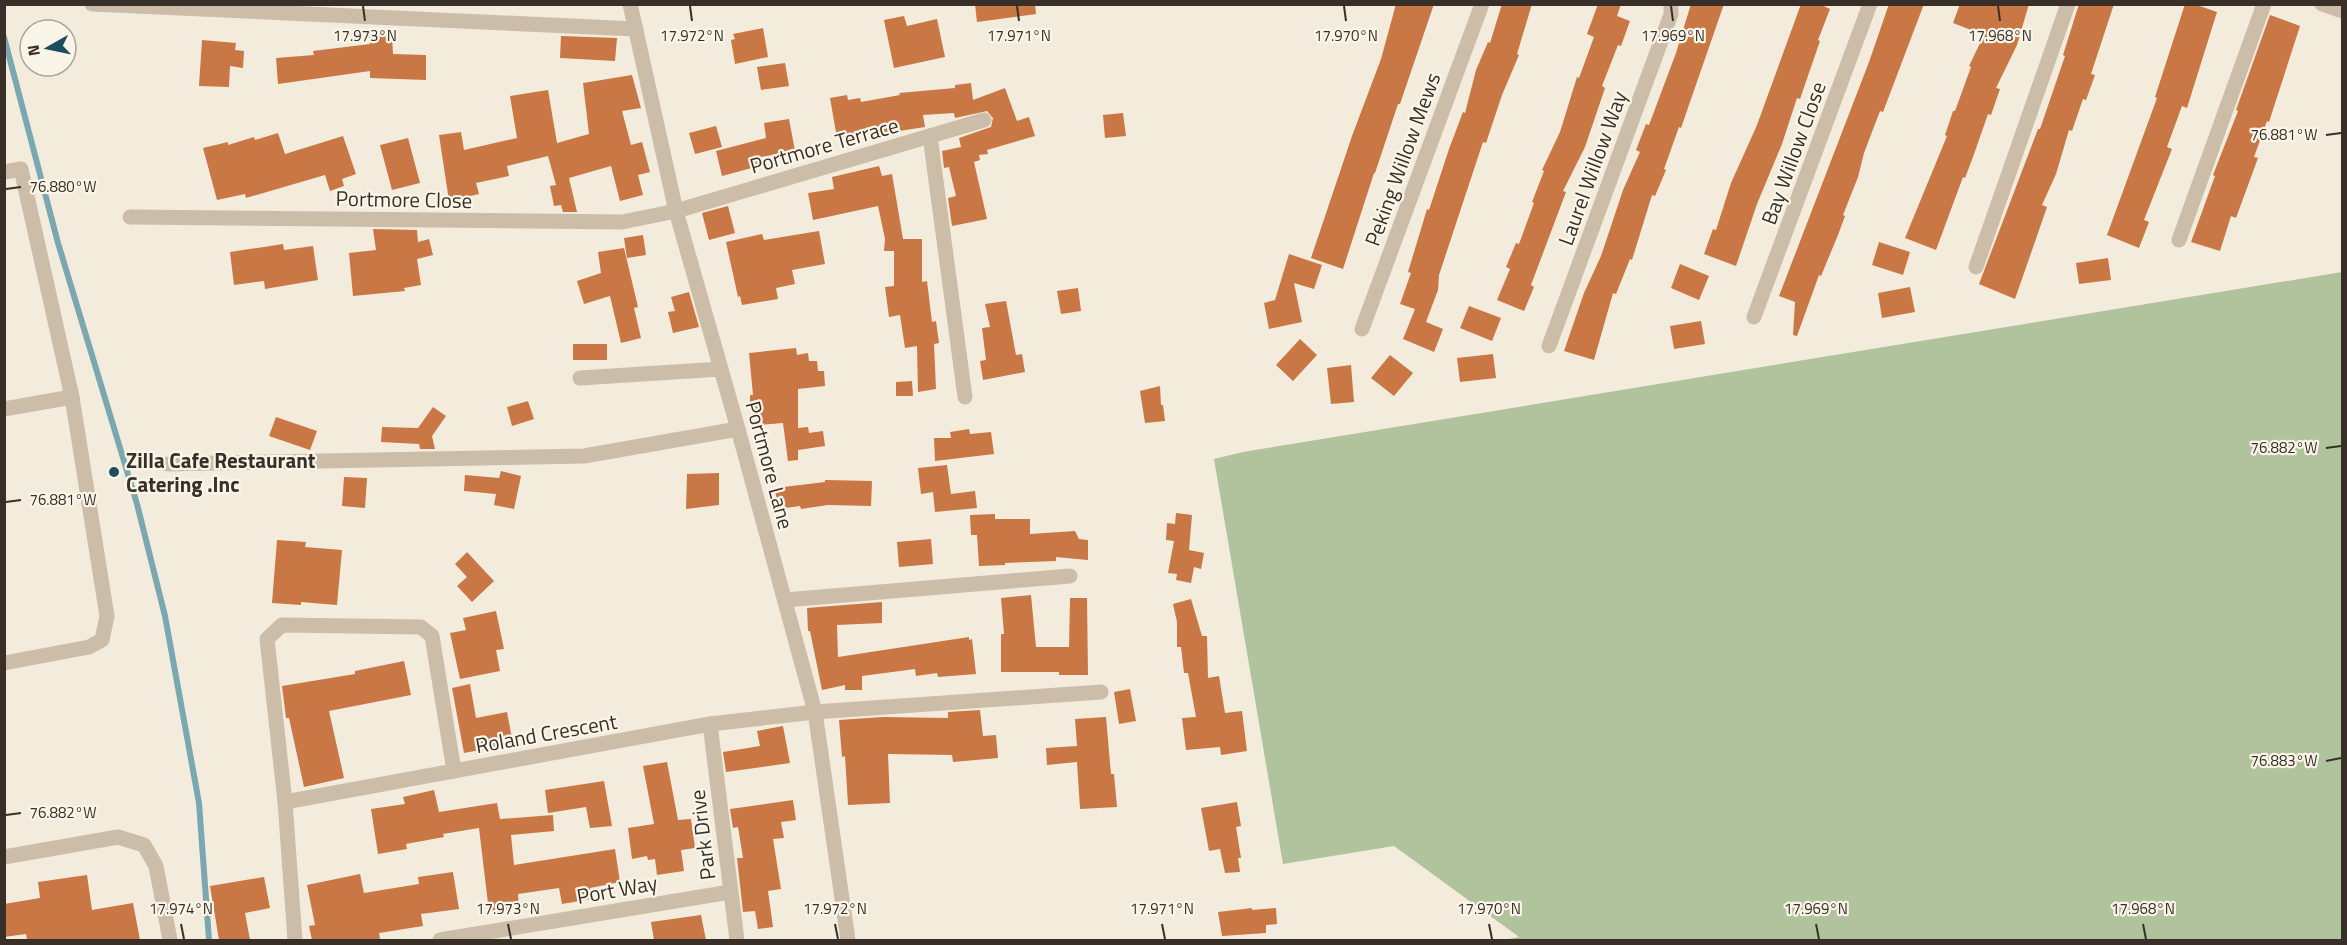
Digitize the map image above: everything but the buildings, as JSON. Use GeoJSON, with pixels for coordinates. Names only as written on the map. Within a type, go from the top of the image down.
{"type":"FeatureCollection","features":[{"type":"Feature","properties":{"kind":"street"},"geometry":{"type":"LineString","coordinates":[[92,4],[636,29]]}},
{"type":"Feature","properties":{"kind":"street","name":"Portmore Lane"},"geometry":{"type":"LineString","coordinates":[[630,4],[676,211],[816,712],[848,940]]}},
{"type":"Feature","properties":{"kind":"street","name":"Peking Willow Mews"},"geometry":{"type":"LineString","coordinates":[[1362,328],[1482,4]]}},
{"type":"Feature","properties":{"kind":"street","name":"Laurel Willow Way"},"geometry":{"type":"LineString","coordinates":[[1549,346],[1671,14],[1671,4]]}},
{"type":"Feature","properties":{"kind":"street","name":"Bay Willow Close"},"geometry":{"type":"LineString","coordinates":[[1754,317],[1870,4]]}},
{"type":"Feature","properties":{"kind":"street"},"geometry":{"type":"LineString","coordinates":[[1976,267],[2068,4]]}},
{"type":"Feature","properties":{"kind":"street"},"geometry":{"type":"LineString","coordinates":[[2179,240],[2264,4]]}},
{"type":"Feature","properties":{"kind":"street"},"geometry":{"type":"LineString","coordinates":[[2322,4],[2343,11]]}},
{"type":"Feature","properties":{"kind":"street","name":"Portmore Terrace"},"geometry":{"type":"LineString","coordinates":[[676,211],[984,120]]}},
{"type":"Feature","properties":{"kind":"street"},"geometry":{"type":"LineString","coordinates":[[930,136],[965,398]]}},
{"type":"Feature","properties":{"kind":"street"},"geometry":{"type":"LineString","coordinates":[[4,172],[21,169],[72,398],[107,616],[102,640],[89,647],[4,663]]}},
{"type":"Feature","properties":{"kind":"street","name":"Portmore Close"},"geometry":{"type":"LineString","coordinates":[[130,217],[622,222],[676,211]]}},
{"type":"Feature","properties":{"kind":"street"},"geometry":{"type":"LineString","coordinates":[[579,378],[721,369]]}},
{"type":"Feature","properties":{"kind":"street"},"geometry":{"type":"LineString","coordinates":[[4,409],[72,398]]}},
{"type":"Feature","properties":{"kind":"street"},"geometry":{"type":"LineString","coordinates":[[168,464],[584,456],[738,429]]}},
{"type":"Feature","properties":{"kind":"street"},"geometry":{"type":"LineString","coordinates":[[785,600],[1070,576]]}},
{"type":"Feature","properties":{"kind":"street"},"geometry":{"type":"LineString","coordinates":[[295,940],[285,802],[267,639],[282,625],[421,627],[432,636],[454,771]]}},
{"type":"Feature","properties":{"kind":"street","name":"Roland Crescent"},"geometry":{"type":"LineString","coordinates":[[285,802],[710,724],[816,712],[1101,692]]}},
{"type":"Feature","properties":{"kind":"street","name":"Park Drive"},"geometry":{"type":"LineString","coordinates":[[710,724],[737,940]]}},
{"type":"Feature","properties":{"kind":"street"},"geometry":{"type":"LineString","coordinates":[[4,857],[118,837],[144,845],[156,866],[170,940]]}},
{"type":"Feature","properties":{"kind":"street","name":"Port Way"},"geometry":{"type":"LineString","coordinates":[[440,940],[730,892]]}},
{"type":"Feature","properties":{"kind":"green space"},"geometry":{"type":"Polygon","coordinates":[[[2342,272],[2342,940],[1503,940],[1519,937],[1394,846],[1283,864],[1214,459],[1243,452],[2342,272]]]}},
{"type":"Feature","properties":{"kind":"waterway"},"geometry":{"type":"LineString","coordinates":[[4,37],[58,243],[137,504],[165,616],[199,803],[209,940]]}},
{"type":"Feature","properties":{"kind":"place","name":"Zilla Cafe Restaurant Catering .Inc"},"geometry":{"type":"Point","coordinates":[114,472]}}]}
